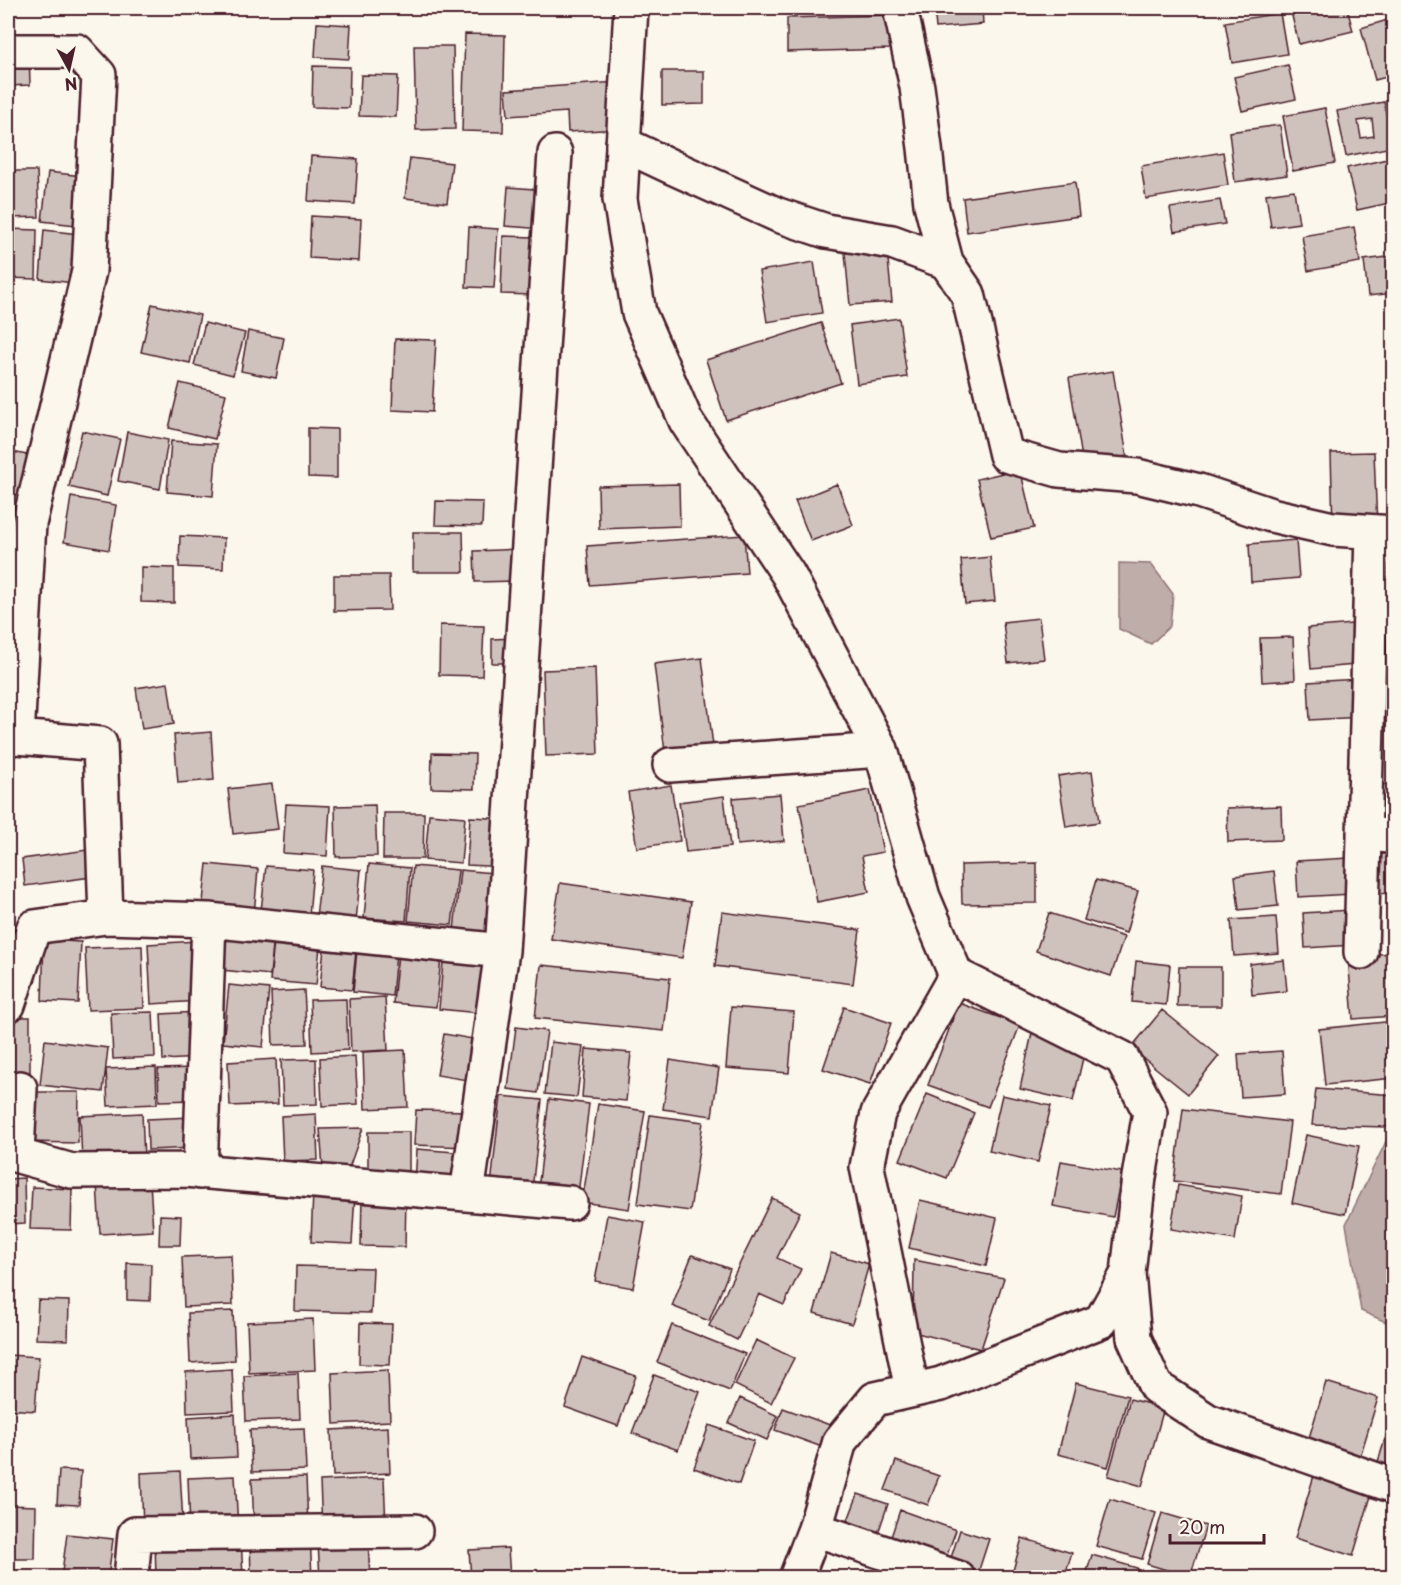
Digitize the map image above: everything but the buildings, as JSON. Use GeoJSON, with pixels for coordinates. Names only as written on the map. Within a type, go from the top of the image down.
{"type":"FeatureCollection","features":[{"type":"Feature","properties":{"kind":"street"},"geometry":{"type":"LineString","coordinates":[[631,8],[620,199],[639,313],[686,421],[788,574],[881,750],[923,897],[956,975],[1122,1058],[1150,1112],[1139,1177],[1128,1273],[1134,1338],[1156,1387],[1208,1421],[1394,1486]]}},
{"type":"Feature","properties":{"kind":"street"},"geometry":{"type":"LineString","coordinates":[[900,8],[917,87],[931,204],[946,262],[968,294],[1006,455],[1059,470],[1137,476],[1199,491],[1271,515],[1333,529],[1383,532],[1379,835],[1361,952]]}},
{"type":"Feature","properties":{"kind":"street"},"geometry":{"type":"LineString","coordinates":[[8,51],[77,51],[99,75],[89,271],[29,524],[12,738],[100,744],[106,917]]}},
{"type":"Feature","properties":{"kind":"street"},"geometry":{"type":"LineString","coordinates":[[623,144],[778,214],[826,231],[892,242],[946,262]]}},
{"type":"Feature","properties":{"kind":"street"},"geometry":{"type":"LineString","coordinates":[[467,1194],[502,951],[555,153]]}},
{"type":"Feature","properties":{"kind":"street"},"geometry":{"type":"LineString","coordinates":[[670,765],[881,750]]}},
{"type":"Feature","properties":{"kind":"street"},"geometry":{"type":"LineString","coordinates":[[8,1005],[34,927],[106,917],[209,920],[502,951]]}},
{"type":"Feature","properties":{"kind":"street"},"geometry":{"type":"LineString","coordinates":[[201,1172],[209,920]]}},
{"type":"Feature","properties":{"kind":"street"},"geometry":{"type":"LineString","coordinates":[[912,1390],[867,1167],[878,1113],[956,975]]}},
{"type":"Feature","properties":{"kind":"street"},"geometry":{"type":"LineString","coordinates":[[20,1088],[12,1154],[72,1171],[185,1170],[570,1203]]}},
{"type":"Feature","properties":{"kind":"street"},"geometry":{"type":"LineString","coordinates":[[796,1578],[815,1529],[840,1441],[875,1399],[941,1384],[1101,1321],[1128,1273]]}},
{"type":"Feature","properties":{"kind":"street"},"geometry":{"type":"LineString","coordinates":[[815,1529],[957,1578]]}},
{"type":"Feature","properties":{"kind":"street"},"geometry":{"type":"LineString","coordinates":[[131,1578],[135,1534],[415,1531]]}},
{"type":"Feature","properties":{"kind":"shaded area"},"geometry":{"type":"Polygon","coordinates":[[[1119,563],[1151,564],[1173,594],[1170,626],[1151,644],[1119,629],[1119,563]]]}},
{"type":"Feature","properties":{"kind":"shaded area"},"geometry":{"type":"Polygon","coordinates":[[[1393,1127],[1393,1325],[1361,1311],[1346,1224],[1393,1127]]]}}]}
